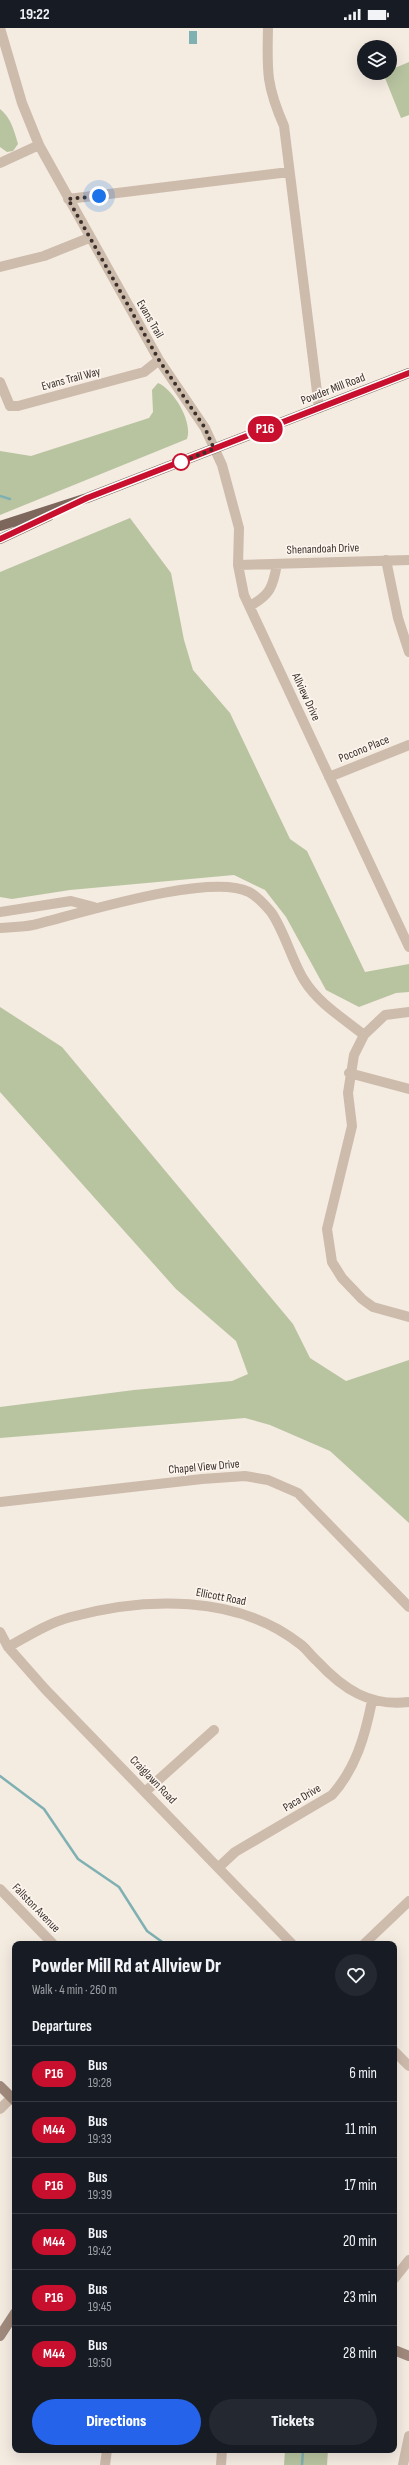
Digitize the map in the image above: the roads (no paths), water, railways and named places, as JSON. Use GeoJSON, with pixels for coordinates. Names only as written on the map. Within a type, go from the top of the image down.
{"type":"FeatureCollection","features":[{"type":"Feature","properties":{"kind":"main road","name":"Powder Mill Road"},"geometry":{"type":"LineString","coordinates":[[0,526],[87,498],[409,373]]}},
{"type":"Feature","properties":{"kind":"main road","name":"Powder Mill Road"},"geometry":{"type":"LineString","coordinates":[[0,539],[87,498]]}},
{"type":"Feature","properties":{"kind":"street","name":"Evans Trail"},"geometry":{"type":"LineString","coordinates":[[0,28],[22,103],[39,145],[89,238],[159,360],[205,428],[214,449]]}},
{"type":"Feature","properties":{"kind":"street"},"geometry":{"type":"LineString","coordinates":[[268,28],[267,76],[272,100],[284,126],[319,408]]}},
{"type":"Feature","properties":{"kind":"street"},"geometry":{"type":"LineString","coordinates":[[0,163],[39,145]]}},
{"type":"Feature","properties":{"kind":"street"},"geometry":{"type":"LineString","coordinates":[[68,199],[289,172]]}},
{"type":"Feature","properties":{"kind":"street"},"geometry":{"type":"LineString","coordinates":[[0,267],[44,256],[89,238]]}},
{"type":"Feature","properties":{"kind":"street","name":"Evans Trail Way"},"geometry":{"type":"LineString","coordinates":[[0,382],[10,406],[18,406],[144,372],[159,360]]}},
{"type":"Feature","properties":{"kind":"street","name":"Allview Drive"},"geometry":{"type":"LineString","coordinates":[[214,449],[222,465],[236,510],[239,528],[238,565],[240,583],[409,947]]}},
{"type":"Feature","properties":{"kind":"street"},"geometry":{"type":"LineString","coordinates":[[386,560],[398,618],[409,652]]}},
{"type":"Feature","properties":{"kind":"street","name":"Shenandoah Drive"},"geometry":{"type":"LineString","coordinates":[[238,565],[409,560]]}},
{"type":"Feature","properties":{"kind":"street"},"geometry":{"type":"LineString","coordinates":[[250,606],[264,598],[270,590],[277,564]]}},
{"type":"Feature","properties":{"kind":"street","name":"Pocono Place"},"geometry":{"type":"LineString","coordinates":[[329,777],[409,745]]}},
{"type":"Feature","properties":{"kind":"street"},"geometry":{"type":"LineString","coordinates":[[0,928],[31,925],[96,907],[160,894],[206,887],[228,887],[248,891],[272,914],[304,980],[316,996],[364,1035]]}},
{"type":"Feature","properties":{"kind":"street"},"geometry":{"type":"LineString","coordinates":[[0,912],[71,902],[96,907]]}},
{"type":"Feature","properties":{"kind":"street"},"geometry":{"type":"LineString","coordinates":[[0,923],[64,912],[73,914]]}},
{"type":"Feature","properties":{"kind":"street"},"geometry":{"type":"LineString","coordinates":[[409,1012],[385,1015],[364,1035],[354,1055],[348,1093],[352,1126],[327,1229],[332,1262],[342,1278],[362,1299],[373,1307],[409,1317]]}},
{"type":"Feature","properties":{"kind":"street"},"geometry":{"type":"LineString","coordinates":[[350,1073],[409,1089]]}},
{"type":"Feature","properties":{"kind":"street","name":"Chapel View Drive"},"geometry":{"type":"LineString","coordinates":[[0,1502],[245,1476],[268,1480],[298,1493],[409,1607]]}},
{"type":"Feature","properties":{"kind":"street","name":"Ellicott Road"},"geometry":{"type":"LineString","coordinates":[[8,1647],[49,1625],[70,1617],[106,1610],[148,1605],[173,1603],[200,1605],[245,1614],[276,1628],[301,1644],[348,1690],[372,1701],[409,1702]]}},
{"type":"Feature","properties":{"kind":"street","name":"Craiglawn Road"},"geometry":{"type":"LineString","coordinates":[[0,1632],[8,1647],[45,1690],[220,1867],[289,1941]]}},
{"type":"Feature","properties":{"kind":"street","name":"Paca Drive"},"geometry":{"type":"LineString","coordinates":[[220,1867],[235,1852],[332,1795],[344,1782],[359,1750],[372,1701]]}},
{"type":"Feature","properties":{"kind":"street"},"geometry":{"type":"LineString","coordinates":[[146,1791],[214,1730]]}},
{"type":"Feature","properties":{"kind":"street","name":"Fallston Avenue"},"geometry":{"type":"LineString","coordinates":[[0,1890],[50,1941]]}},
{"type":"Feature","properties":{"kind":"street"},"geometry":{"type":"LineString","coordinates":[[367,1941],[409,1901]]}},
{"type":"Feature","properties":{"kind":"street"},"geometry":{"type":"LineString","coordinates":[[397,2054],[409,2066]]}},
{"type":"Feature","properties":{"kind":"street"},"geometry":{"type":"LineString","coordinates":[[0,2086],[12,2098]]}},
{"type":"Feature","properties":{"kind":"street"},"geometry":{"type":"LineString","coordinates":[[0,2109],[12,2100]]}},
{"type":"Feature","properties":{"kind":"street"},"geometry":{"type":"LineString","coordinates":[[397,2275],[409,2260]]}},
{"type":"Feature","properties":{"kind":"street"},"geometry":{"type":"LineString","coordinates":[[0,2336],[12,2318]]}},
{"type":"Feature","properties":{"kind":"street"},"geometry":{"type":"LineString","coordinates":[[397,2351],[409,2356]]}},
{"type":"Feature","properties":{"kind":"street"},"geometry":{"type":"LineString","coordinates":[[403,2465],[409,2436]]}},
{"type":"Feature","properties":{"kind":"street"},"geometry":{"type":"LineString","coordinates":[[105,2465],[107,2453]]}},
{"type":"Feature","properties":{"kind":"street"},"geometry":{"type":"LineString","coordinates":[[222,2453],[222,2465]]}},
{"type":"Feature","properties":{"kind":"water"},"geometry":{"type":"Polygon","coordinates":[[[189,31],[197,31],[197,44],[189,44],[189,31]]]}},
{"type":"Feature","properties":{"kind":"waterway"},"geometry":{"type":"LineString","coordinates":[[0,496],[10,499]]}},
{"type":"Feature","properties":{"kind":"waterway"},"geometry":{"type":"LineString","coordinates":[[0,1776],[44,1809],[78,1859],[119,1887],[147,1931],[161,1941]]}},
{"type":"Feature","properties":{"kind":"waterway"},"geometry":{"type":"LineString","coordinates":[[302,2465],[303,2453]]}}]}
